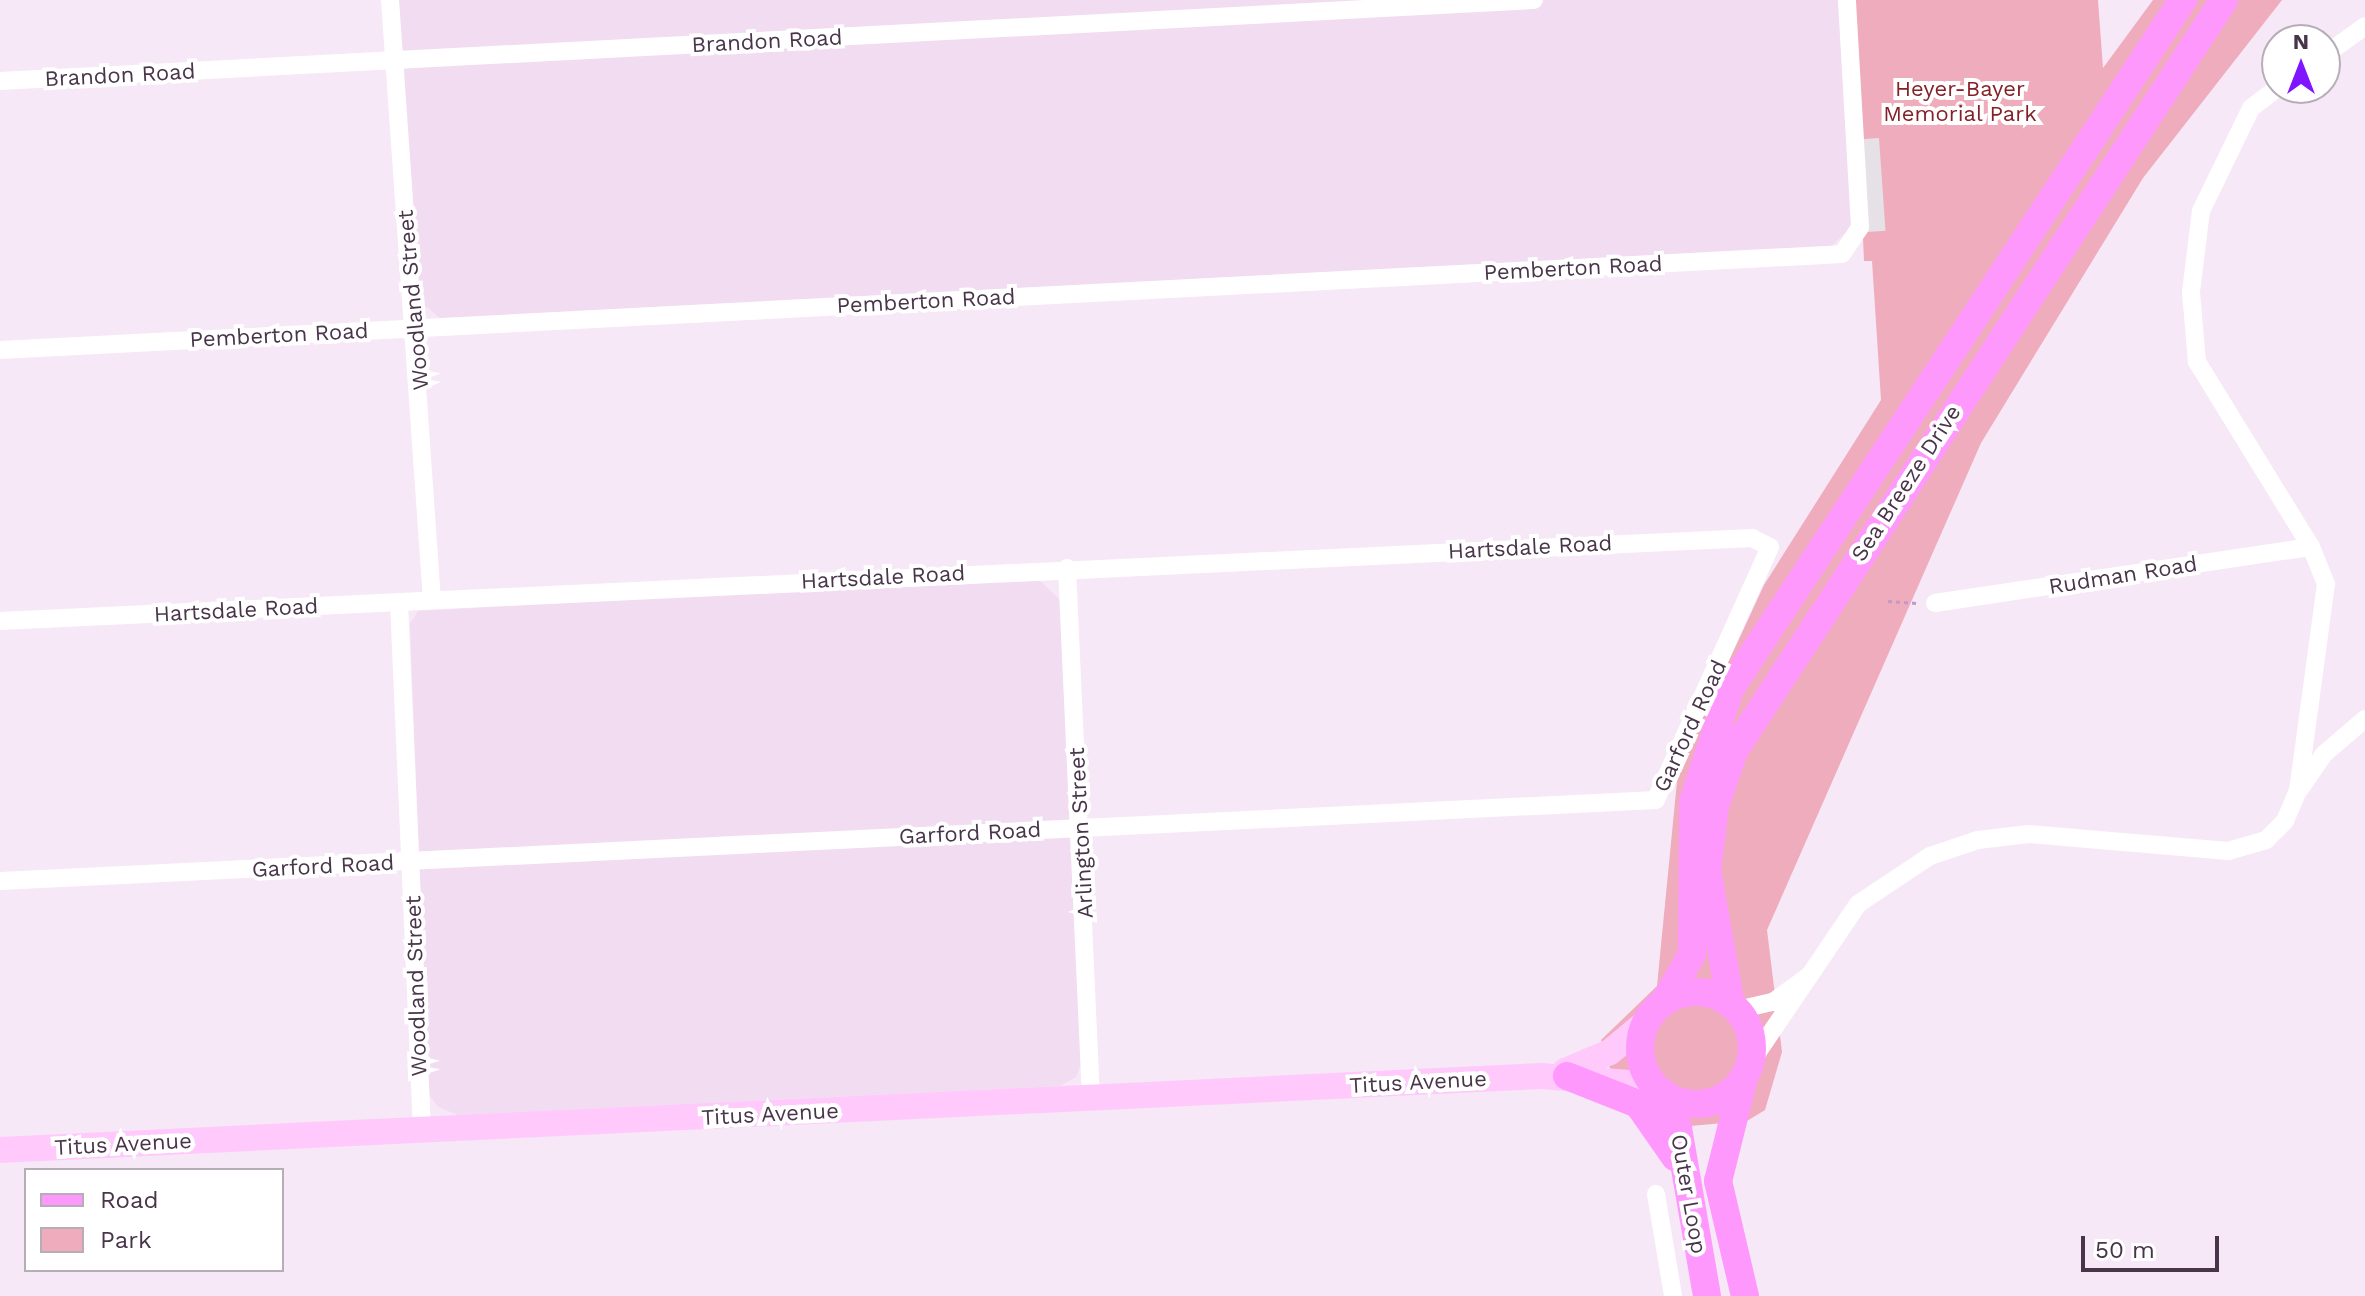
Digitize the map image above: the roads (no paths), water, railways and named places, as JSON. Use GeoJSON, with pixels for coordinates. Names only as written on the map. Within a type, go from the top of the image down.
{"type":"FeatureCollection","features":[{"type":"Feature","properties":{"kind":"main road","name":"Sea Breeze Drive"},"geometry":{"type":"LineString","coordinates":[[1655,1011],[1692,954],[1693,802],[1730,689],[2183,0]]}},
{"type":"Feature","properties":{"kind":"main road","name":"Sea Breeze Drive"},"geometry":{"type":"LineString","coordinates":[[1734,1007],[1707,870],[1715,806],[1734,751],[2224,0]]}},
{"type":"Feature","properties":{"kind":"main road"},"geometry":{"type":"LineString","coordinates":[[1702,992],[1734,1007],[1751,1038],[1747,1069],[1715,1100],[1688,1103],[1659,1090],[1640,1051],[1655,1011],[1702,992]]}},
{"type":"Feature","properties":{"kind":"main road","name":"Titus Avenue"},"geometry":{"type":"LineString","coordinates":[[1554,1076],[1610,1052],[1655,1011]]}},
{"type":"Feature","properties":{"kind":"main road","name":"Outer Loop"},"geometry":{"type":"LineString","coordinates":[[1745,1296],[1718,1181],[1747,1069]]}},
{"type":"Feature","properties":{"kind":"main road"},"geometry":{"type":"LineString","coordinates":[[1554,1076],[1638,1104],[1665,1135],[1688,1191]]}},
{"type":"Feature","properties":{"kind":"main road","name":"Titus Avenue"},"geometry":{"type":"LineString","coordinates":[[0,1150],[1554,1076],[1659,1090]]}},
{"type":"Feature","properties":{"kind":"main road","name":"Outer Loop"},"geometry":{"type":"LineString","coordinates":[[1659,1090],[1688,1191],[1707,1296]]}},
{"type":"Feature","properties":{"kind":"street","name":"Woodland Street"},"geometry":{"type":"LineString","coordinates":[[390,0],[432,600]]}},
{"type":"Feature","properties":{"kind":"street","name":"Brandon Road"},"geometry":{"type":"LineString","coordinates":[[0,81],[1534,0]]}},
{"type":"Feature","properties":{"kind":"street","name":"Pemberton Road"},"geometry":{"type":"LineString","coordinates":[[0,350],[1851,250],[1860,227],[1847,0]]}},
{"type":"Feature","properties":{"kind":"street"},"geometry":{"type":"LineString","coordinates":[[2341,43],[2365,26]]}},
{"type":"Feature","properties":{"kind":"street"},"geometry":{"type":"LineString","coordinates":[[2261,101],[2251,108],[2201,211],[2191,292],[2197,362],[2311,547],[2326,584],[2298,791]]}},
{"type":"Feature","properties":{"kind":"street","name":"Hartsdale Road"},"geometry":{"type":"LineString","coordinates":[[0,621],[1067,568],[1766,541]]}},
{"type":"Feature","properties":{"kind":"street","name":"Garford Road"},"geometry":{"type":"LineString","coordinates":[[0,881],[1656,800],[1768,561],[1766,541]]}},
{"type":"Feature","properties":{"kind":"street","name":"Rudman Road"},"geometry":{"type":"LineString","coordinates":[[1935,603],[2311,547]]}},
{"type":"Feature","properties":{"kind":"street","name":"Arlington Street"},"geometry":{"type":"LineString","coordinates":[[1067,568],[1091,1098]]}},
{"type":"Feature","properties":{"kind":"street","name":"Woodland Street"},"geometry":{"type":"LineString","coordinates":[[399,602],[422,1130]]}},
{"type":"Feature","properties":{"kind":"street"},"geometry":{"type":"LineString","coordinates":[[1747,1069],[1863,898],[1952,847],[2043,834],[2238,849],[2273,835],[2324,754],[2365,719]]}},
{"type":"Feature","properties":{"kind":"street"},"geometry":{"type":"LineString","coordinates":[[1734,1007],[1780,998],[1823,961]]}},
{"type":"Feature","properties":{"kind":"street"},"geometry":{"type":"LineString","coordinates":[[1656,1194],[1673,1296]]}},
{"type":"Feature","properties":{"kind":"park label","name":"Heyer-Bayer Memorial Park"},"geometry":{"type":"Point","coordinates":[1960,100]}}]}
